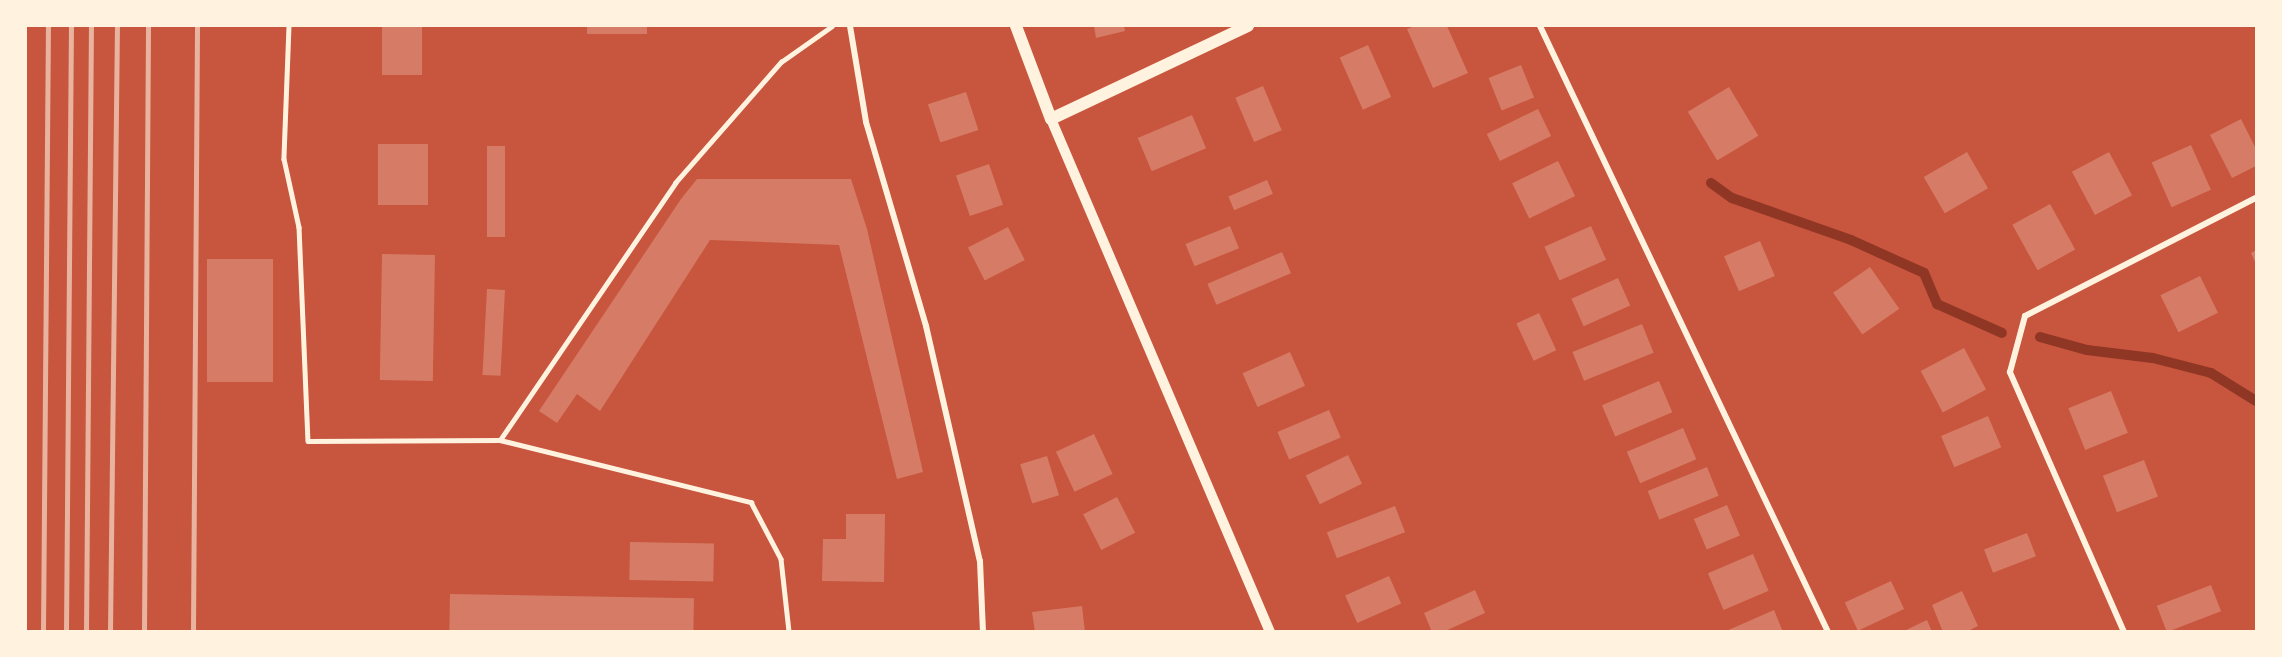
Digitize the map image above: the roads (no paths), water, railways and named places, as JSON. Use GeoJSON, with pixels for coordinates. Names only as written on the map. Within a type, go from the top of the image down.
{"type":"FeatureCollection","features":[{"type":"Feature","properties":{"kind":"main road"},"geometry":{"type":"LineString","coordinates":[[1016,26],[1051,119],[1248,26]]}},
{"type":"Feature","properties":{"kind":"street"},"geometry":{"type":"LineString","coordinates":[[850,26],[866,122],[926,327],[980,561],[983,632]]}},
{"type":"Feature","properties":{"kind":"street"},"geometry":{"type":"LineString","coordinates":[[1540,26],[1828,632]]}},
{"type":"Feature","properties":{"kind":"street"},"geometry":{"type":"LineString","coordinates":[[1051,119],[1270,632]]}},
{"type":"Feature","properties":{"kind":"street"},"geometry":{"type":"LineString","coordinates":[[2124,632],[2010,372],[2025,316],[2256,198]]}},
{"type":"Feature","properties":{"kind":"lane"},"geometry":{"type":"LineString","coordinates":[[289,26],[284,159],[299,227],[308,441],[500,440],[751,502],[780,559],[789,632]]}},
{"type":"Feature","properties":{"kind":"lane"},"geometry":{"type":"LineString","coordinates":[[500,440],[675,183],[781,62],[832,26]]}},
{"type":"Feature","properties":{"kind":"waterway"},"geometry":{"type":"LineString","coordinates":[[1711,183],[1732,198],[1851,240],[1924,273],[1937,304],[2002,333]]}},
{"type":"Feature","properties":{"kind":"waterway"},"geometry":{"type":"LineString","coordinates":[[2040,337],[2087,350],[2153,358],[2211,373],[2256,401]]}},
{"type":"Feature","properties":{"kind":"railway"},"geometry":{"type":"LineString","coordinates":[[43,632],[48,26]]}},
{"type":"Feature","properties":{"kind":"railway"},"geometry":{"type":"LineString","coordinates":[[66,632],[71,26]]}},
{"type":"Feature","properties":{"kind":"railway"},"geometry":{"type":"LineString","coordinates":[[86,632],[91,26]]}},
{"type":"Feature","properties":{"kind":"railway"},"geometry":{"type":"LineString","coordinates":[[110,632],[117,26]]}},
{"type":"Feature","properties":{"kind":"railway"},"geometry":{"type":"LineString","coordinates":[[144,632],[148,26]]}},
{"type":"Feature","properties":{"kind":"railway"},"geometry":{"type":"LineString","coordinates":[[193,632],[197,26]]}}]}
